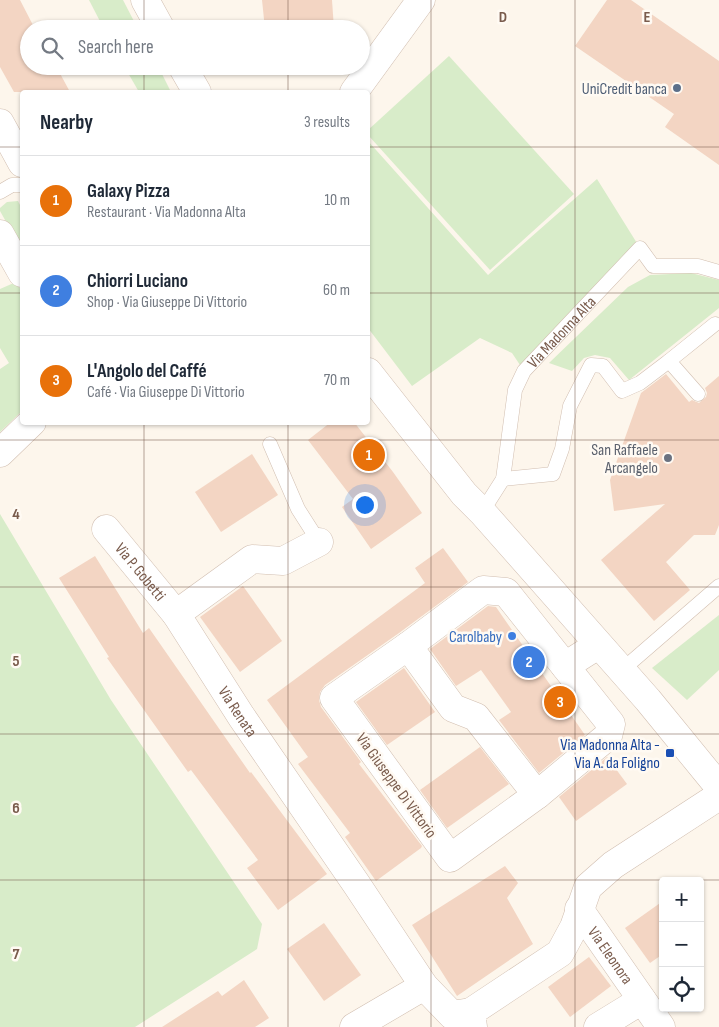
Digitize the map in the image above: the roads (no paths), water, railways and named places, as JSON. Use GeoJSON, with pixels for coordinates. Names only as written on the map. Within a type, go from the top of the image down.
{"type":"FeatureCollection","features":[{"type":"Feature","properties":{"kind":"street"},"geometry":{"type":"LineString","coordinates":[[145,0],[156,20]]}},
{"type":"Feature","properties":{"kind":"street"},"geometry":{"type":"LineString","coordinates":[[370,70],[421,0]]}},
{"type":"Feature","properties":{"kind":"street"},"geometry":{"type":"LineString","coordinates":[[187,75],[196,90]]}},
{"type":"Feature","properties":{"kind":"street"},"geometry":{"type":"LineString","coordinates":[[355,90],[366,75]]}},
{"type":"Feature","properties":{"kind":"street"},"geometry":{"type":"LineString","coordinates":[[0,123],[20,158]]}},
{"type":"Feature","properties":{"kind":"street"},"geometry":{"type":"LineString","coordinates":[[0,234],[20,269]]}},
{"type":"Feature","properties":{"kind":"street"},"geometry":{"type":"LineString","coordinates":[[370,375],[464,494],[622,670],[719,786]]}},
{"type":"Feature","properties":{"kind":"street"},"geometry":{"type":"LineString","coordinates":[[0,453],[29,425]]}},
{"type":"Feature","properties":{"kind":"street","name":"Via P. Gobetti"},"geometry":{"type":"LineString","coordinates":[[106,529],[176,614]]}},
{"type":"Feature","properties":{"kind":"street"},"geometry":{"type":"LineString","coordinates":[[176,614],[252,559],[283,561],[320,542]]}},
{"type":"Feature","properties":{"kind":"street","name":"Via Giuseppe Di Vittorio"},"geometry":{"type":"LineString","coordinates":[[483,590],[506,592],[565,666],[611,724],[608,736],[537,795],[450,858],[334,698],[483,590]]}},
{"type":"Feature","properties":{"kind":"street","name":"Via Renata"},"geometry":{"type":"LineString","coordinates":[[176,614],[241,716],[424,986],[452,1015],[472,1020]]}},
{"type":"Feature","properties":{"kind":"street"},"geometry":{"type":"LineString","coordinates":[[565,666],[598,645]]}},
{"type":"Feature","properties":{"kind":"street"},"geometry":{"type":"LineString","coordinates":[[408,646],[453,708],[476,717],[537,795]]}},
{"type":"Feature","properties":{"kind":"street"},"geometry":{"type":"LineString","coordinates":[[472,1020],[508,996],[560,953],[574,927],[588,887],[613,865],[719,796]]}},
{"type":"Feature","properties":{"kind":"street","name":"Via Eleonora"},"geometry":{"type":"LineString","coordinates":[[579,909],[661,1027]]}},
{"type":"Feature","properties":{"kind":"street"},"geometry":{"type":"LineString","coordinates":[[354,1027],[424,986]]}},
{"type":"Feature","properties":{"kind":"street","name":"Via Eleonora"},"geometry":{"type":"LineString","coordinates":[[598,1027],[642,1000]]}},
{"type":"Feature","properties":{"kind":"lane"},"geometry":{"type":"LineString","coordinates":[[0,192],[12,185],[20,185]]}},
{"type":"Feature","properties":{"kind":"lane","name":"Via Madonna Alta"},"geometry":{"type":"LineString","coordinates":[[482,512],[503,479],[515,390],[524,371],[640,248],[653,266],[698,266],[719,272]]}},
{"type":"Feature","properties":{"kind":"lane"},"geometry":{"type":"LineString","coordinates":[[503,479],[553,474],[562,449],[570,406],[591,365],[603,366],[622,391],[640,383],[715,324]]}},
{"type":"Feature","properties":{"kind":"lane"},"geometry":{"type":"LineString","coordinates":[[669,361],[698,394]]}},
{"type":"Feature","properties":{"kind":"lane"},"geometry":{"type":"LineString","coordinates":[[270,444],[298,509],[320,542]]}},
{"type":"Feature","properties":{"kind":"lane"},"geometry":{"type":"LineString","coordinates":[[622,670],[719,586]]}},
{"type":"Feature","properties":{"kind":"place","name":"UniCredit banca"},"geometry":{"type":"Point","coordinates":[677,88]}},
{"type":"Feature","properties":{"kind":"place","name":"Galaxy Pizza"},"geometry":{"type":"Point","coordinates":[369,455]}},
{"type":"Feature","properties":{"kind":"place","name":"San Raffaele Arcangelo"},"geometry":{"type":"Point","coordinates":[668,458]}},
{"type":"Feature","properties":{"kind":"place","name":"Carolbaby"},"geometry":{"type":"Point","coordinates":[512,636]}},
{"type":"Feature","properties":{"kind":"place","name":"Chiorri Luciano"},"geometry":{"type":"Point","coordinates":[529,662]}},
{"type":"Feature","properties":{"kind":"place","name":"L'Angolo del Caffé"},"geometry":{"type":"Point","coordinates":[560,702]}},
{"type":"Feature","properties":{"kind":"place","name":"Via Madonna Alta - Via A. da Foligno"},"geometry":{"type":"Point","coordinates":[670,753]}}]}
